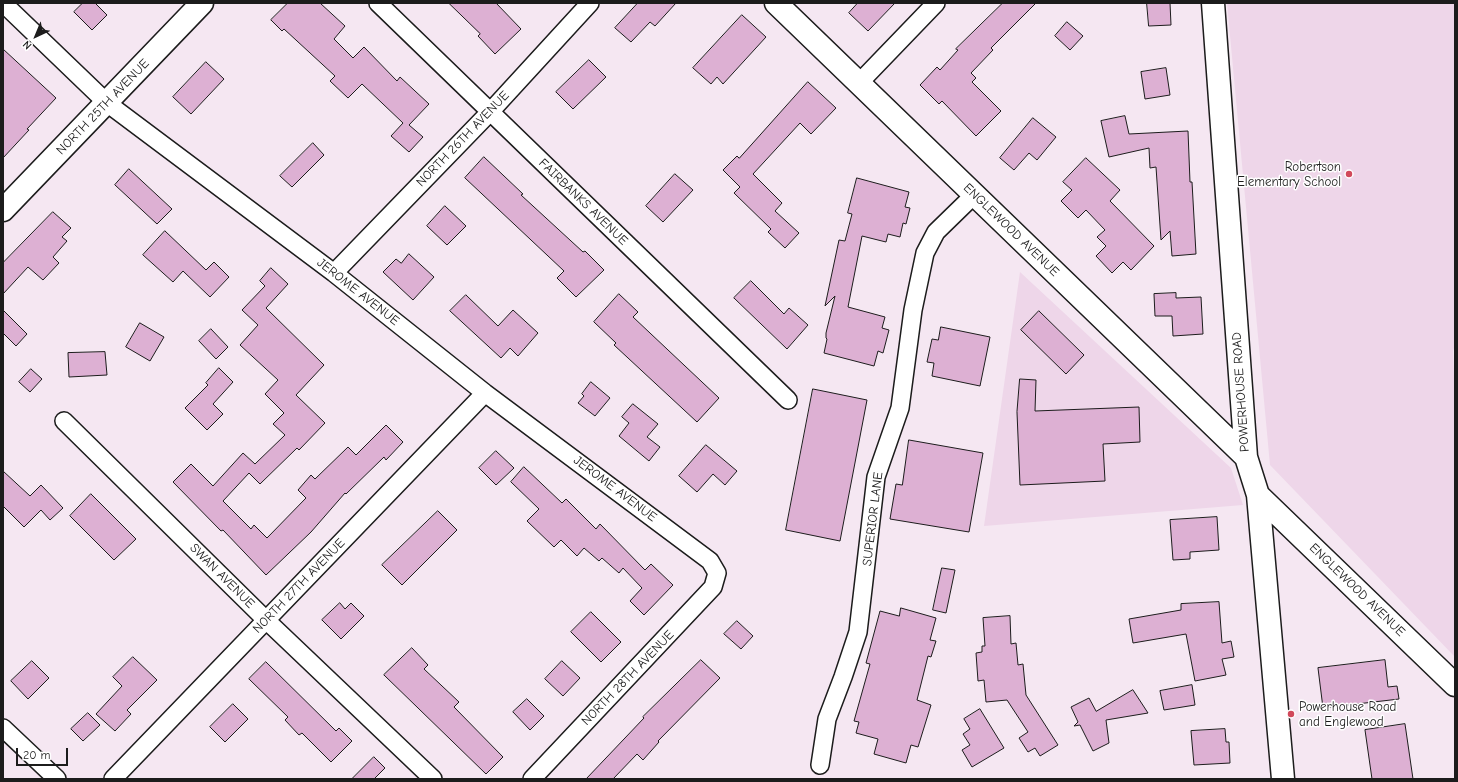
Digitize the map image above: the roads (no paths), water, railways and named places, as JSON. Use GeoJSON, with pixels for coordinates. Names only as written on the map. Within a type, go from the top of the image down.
{"type":"FeatureCollection","features":[{"type":"Feature","properties":{"kind":"street","name":"JEROME AVENUE"},"geometry":{"type":"LineString","coordinates":[[3,3],[107,103],[334,273],[486,393],[699,551],[710,561],[717,573]]}},
{"type":"Feature","properties":{"kind":"street","name":"NORTH 25TH AVENUE"},"geometry":{"type":"LineString","coordinates":[[3,210],[202,3]]}},
{"type":"Feature","properties":{"kind":"street","name":"FAIRBANKS AVENUE"},"geometry":{"type":"LineString","coordinates":[[378,3],[788,400]]}},
{"type":"Feature","properties":{"kind":"street","name":"NORTH 26TH AVENUE"},"geometry":{"type":"LineString","coordinates":[[334,273],[490,112],[590,3]]}},
{"type":"Feature","properties":{"kind":"street","name":"ENGLEWOOD AVENUE"},"geometry":{"type":"LineString","coordinates":[[776,3],[1246,457]]}},
{"type":"Feature","properties":{"kind":"street"},"geometry":{"type":"LineString","coordinates":[[859,83],[936,3]]}},
{"type":"Feature","properties":{"kind":"street","name":"POWERHOUSE ROAD"},"geometry":{"type":"LineString","coordinates":[[1213,3],[1246,457],[1258,495],[1283,779]]}},
{"type":"Feature","properties":{"kind":"street","name":"SUPERIOR LANE"},"geometry":{"type":"LineString","coordinates":[[820,765],[827,719],[844,677],[858,632],[876,477],[900,408],[913,310],[925,253],[936,232],[974,195]]}},
{"type":"Feature","properties":{"kind":"street","name":"NORTH 27TH AVENUE"},"geometry":{"type":"LineString","coordinates":[[113,779],[486,393]]}},
{"type":"Feature","properties":{"kind":"street","name":"SWAN AVENUE"},"geometry":{"type":"LineString","coordinates":[[64,421],[266,620],[433,779]]}},
{"type":"Feature","properties":{"kind":"street","name":"ENGLEWOOD AVENUE"},"geometry":{"type":"LineString","coordinates":[[1258,495],[1455,685]]}},
{"type":"Feature","properties":{"kind":"street","name":"NORTH 28TH AVENUE"},"geometry":{"type":"LineString","coordinates":[[532,779],[705,597],[713,587],[717,573]]}},
{"type":"Feature","properties":{"kind":"street"},"geometry":{"type":"LineString","coordinates":[[3,728],[57,779]]}},
{"type":"Feature","properties":{"kind":"place","name":"Robertson Elementary School"},"geometry":{"type":"Point","coordinates":[1349,174]}},
{"type":"Feature","properties":{"kind":"place","name":"Powerhouse Road and Englewood"},"geometry":{"type":"Point","coordinates":[1291,714]}}]}
